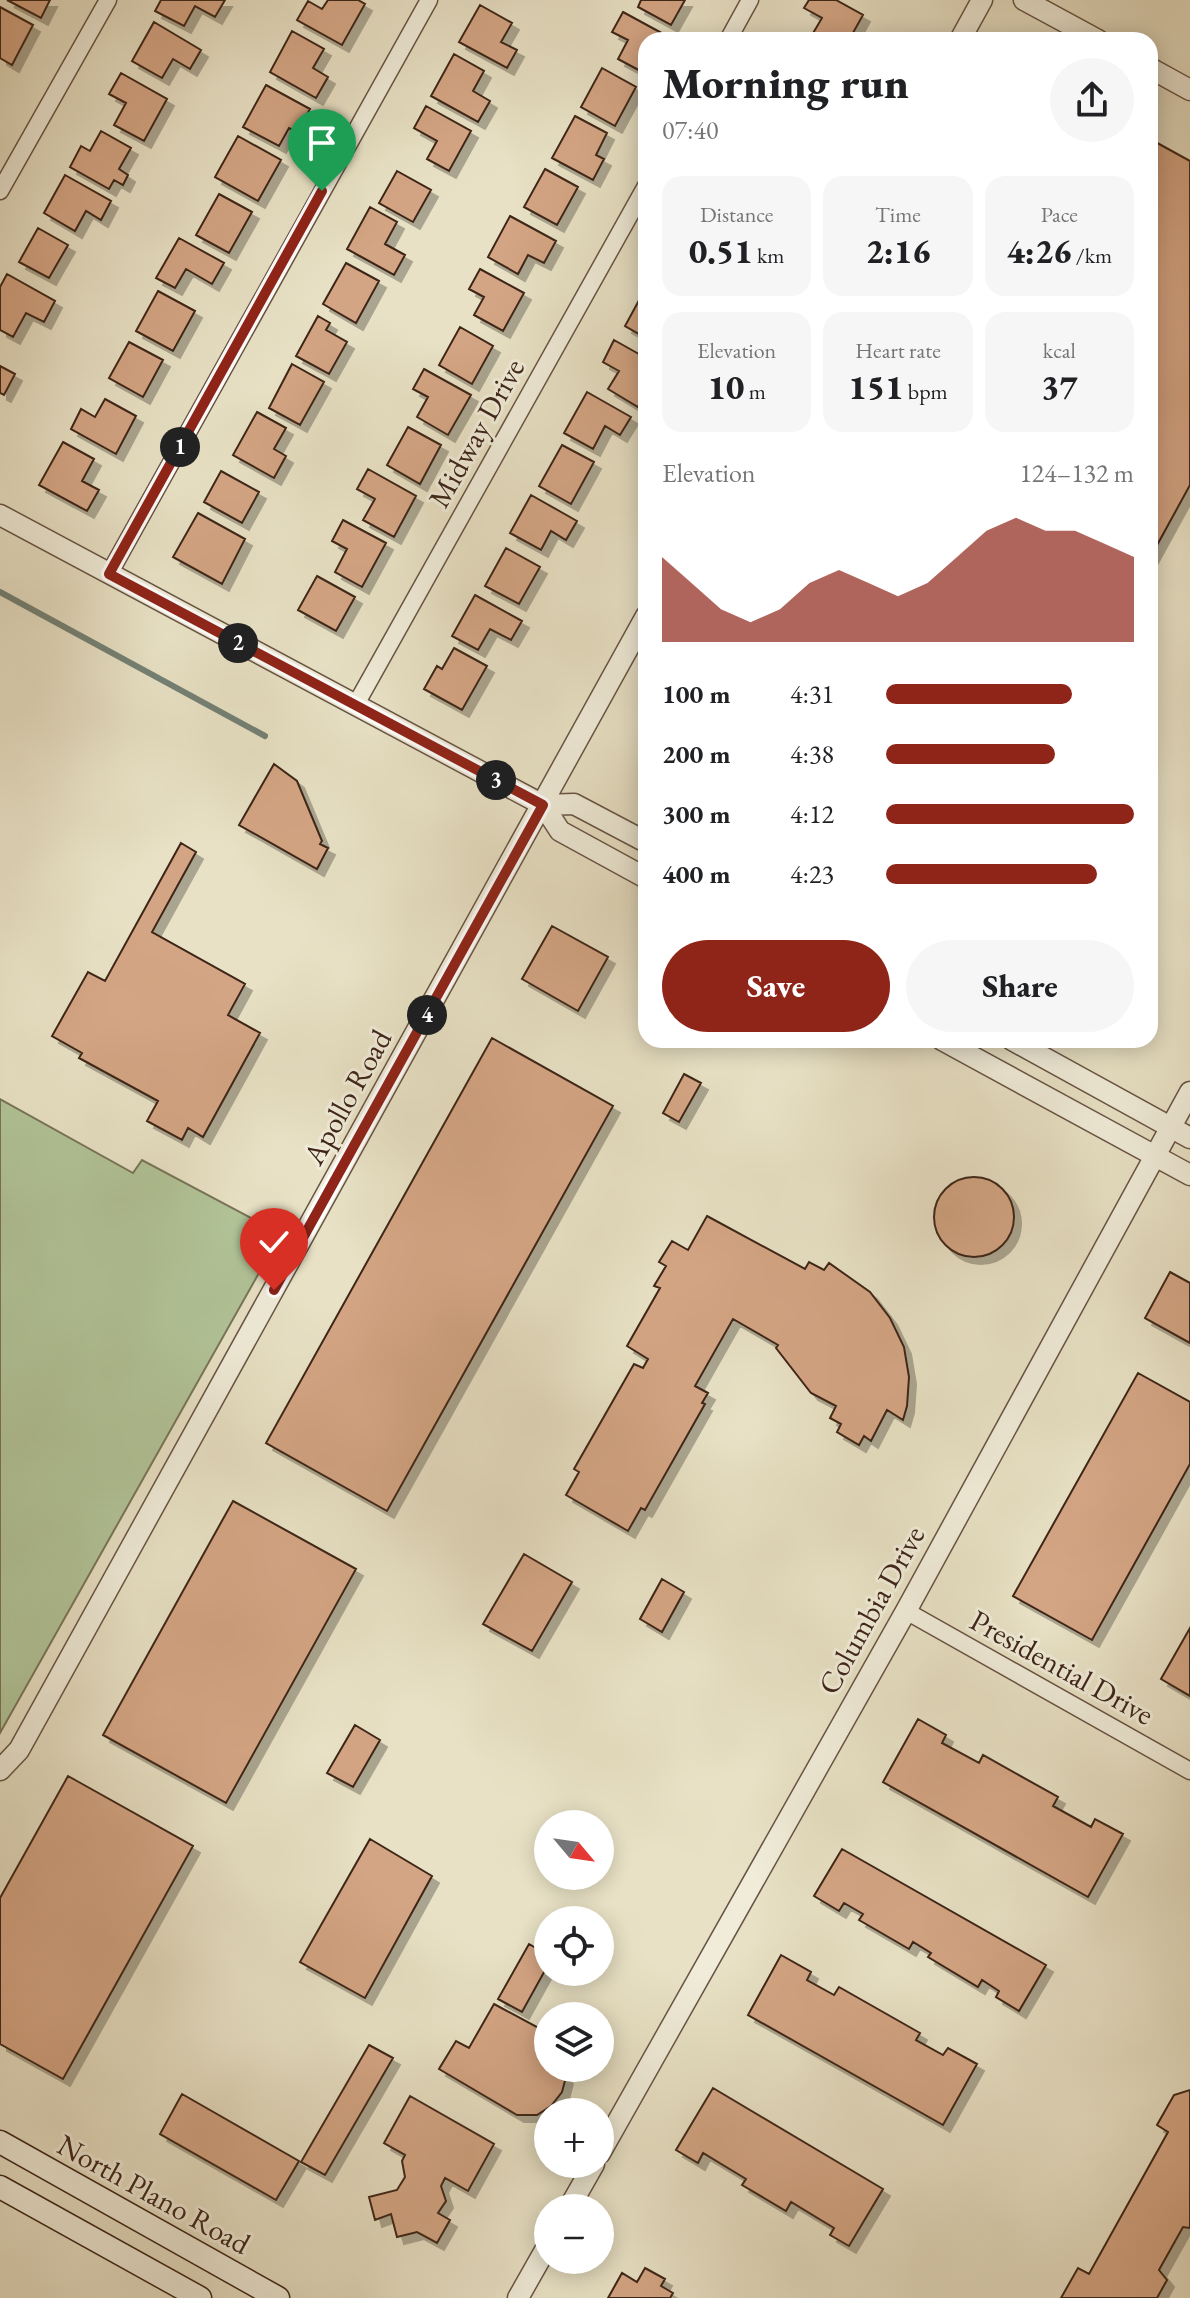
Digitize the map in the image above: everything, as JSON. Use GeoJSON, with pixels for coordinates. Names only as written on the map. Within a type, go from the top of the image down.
{"type":"FeatureCollection","features":[{"type":"Feature","properties":{"kind":"main road","name":"North Plano Road"},"geometry":{"type":"LineString","coordinates":[[0,2142],[278,2298]]}},
{"type":"Feature","properties":{"kind":"main road"},"geometry":{"type":"LineString","coordinates":[[46,2212],[66,2180]]}},
{"type":"Feature","properties":{"kind":"main road"},"geometry":{"type":"LineString","coordinates":[[0,2187],[200,2298]]}},
{"type":"Feature","properties":{"kind":"street"},"geometry":{"type":"LineString","coordinates":[[0,191],[108,0]]}},
{"type":"Feature","properties":{"kind":"street"},"geometry":{"type":"LineString","coordinates":[[109,574],[429,0]]}},
{"type":"Feature","properties":{"kind":"street"},"geometry":{"type":"LineString","coordinates":[[732,32],[750,0]]}},
{"type":"Feature","properties":{"kind":"street"},"geometry":{"type":"LineString","coordinates":[[964,32],[982,0]]}},
{"type":"Feature","properties":{"kind":"street"},"geometry":{"type":"LineString","coordinates":[[1024,0],[1083,32]]}},
{"type":"Feature","properties":{"kind":"street"},"geometry":{"type":"LineString","coordinates":[[1158,72],[1190,90]]}},
{"type":"Feature","properties":{"kind":"street","name":"Midway Drive"},"geometry":{"type":"LineString","coordinates":[[355,706],[638,200]]}},
{"type":"Feature","properties":{"kind":"street"},"geometry":{"type":"LineString","coordinates":[[0,515],[543,805],[560,831],[638,874]]}},
{"type":"Feature","properties":{"kind":"street","name":"Apollo Road"},"geometry":{"type":"LineString","coordinates":[[0,1770],[19,1750],[638,631]]}},
{"type":"Feature","properties":{"kind":"street"},"geometry":{"type":"LineString","coordinates":[[543,805],[574,804],[638,838]]}},
{"type":"Feature","properties":{"kind":"street"},"geometry":{"type":"LineString","coordinates":[[957,1048],[1190,1175]]}},
{"type":"Feature","properties":{"kind":"street"},"geometry":{"type":"LineString","coordinates":[[1027,1048],[1190,1138]]}},
{"type":"Feature","properties":{"kind":"street","name":"Columbia Drive"},"geometry":{"type":"LineString","coordinates":[[614,2128],[906,1611],[1190,1092]]}},
{"type":"Feature","properties":{"kind":"street","name":"Presidential Drive"},"geometry":{"type":"LineString","coordinates":[[906,1611],[1190,1771]]}},
{"type":"Feature","properties":{"kind":"street"},"geometry":{"type":"LineString","coordinates":[[518,2298],[534,2270]]}},
{"type":"Feature","properties":{"kind":"green space"},"geometry":{"type":"Polygon","coordinates":[[[0,1099],[133,1173],[142,1160],[268,1227],[273,1248],[0,1733],[0,1099]]]}},
{"type":"Feature","properties":{"kind":"building"},"geometry":{"type":"Polygon","coordinates":[[[7,0],[50,0],[41,18],[7,0]]]}},
{"type":"Feature","properties":{"kind":"building"},"geometry":{"type":"Polygon","coordinates":[[[161,0],[225,0],[215,17],[195,6],[184,26],[155,11],[161,0]]]}},
{"type":"Feature","properties":{"kind":"building"},"geometry":{"type":"Polygon","coordinates":[[[328,0],[358,0],[365,4],[342,45],[297,20],[308,1],[322,9],[328,0]]]}},
{"type":"Feature","properties":{"kind":"building"},"geometry":{"type":"Polygon","coordinates":[[[641,0],[685,0],[671,25],[638,7],[641,0]]]}},
{"type":"Feature","properties":{"kind":"building"},"geometry":{"type":"Polygon","coordinates":[[[809,0],[836,0],[863,15],[853,32],[814,32],[822,18],[804,8],[809,0]]]}},
{"type":"Feature","properties":{"kind":"building"},"geometry":{"type":"Polygon","coordinates":[[[480,5],[512,23],[501,42],[517,50],[507,68],[459,42],[480,5]]]}},
{"type":"Feature","properties":{"kind":"building"},"geometry":{"type":"Polygon","coordinates":[[[0,7],[33,25],[12,65],[0,58],[0,7]]]}},
{"type":"Feature","properties":{"kind":"building"},"geometry":{"type":"Polygon","coordinates":[[[623,12],[660,32],[638,32],[638,70],[618,59],[628,40],[612,32],[623,12]]]}},
{"type":"Feature","properties":{"kind":"building"},"geometry":{"type":"Polygon","coordinates":[[[154,22],[201,50],[190,69],[173,59],[162,78],[132,61],[154,22]]]}},
{"type":"Feature","properties":{"kind":"building"},"geometry":{"type":"Polygon","coordinates":[[[292,31],[324,49],[313,68],[328,77],[316,98],[270,72],[292,31]]]}},
{"type":"Feature","properties":{"kind":"building"},"geometry":{"type":"Polygon","coordinates":[[[454,54],[484,71],[473,91],[490,101],[478,122],[431,96],[454,54]]]}},
{"type":"Feature","properties":{"kind":"building"},"geometry":{"type":"Polygon","coordinates":[[[602,68],[636,87],[615,126],[581,107],[602,68]]]}},
{"type":"Feature","properties":{"kind":"building"},"geometry":{"type":"Polygon","coordinates":[[[121,73],[167,99],[144,141],[114,125],[126,103],[109,94],[121,73]]]}},
{"type":"Feature","properties":{"kind":"building"},"geometry":{"type":"Polygon","coordinates":[[[266,85],[310,109],[297,132],[289,128],[279,146],[243,127],[266,85]]]}},
{"type":"Feature","properties":{"kind":"building"},"geometry":{"type":"Polygon","coordinates":[[[426,106],[471,131],[449,171],[427,159],[437,141],[414,128],[426,106]]]}},
{"type":"Feature","properties":{"kind":"building"},"geometry":{"type":"Polygon","coordinates":[[[575,116],[607,133],[596,155],[604,159],[593,180],[552,158],[575,116]]]}},
{"type":"Feature","properties":{"kind":"building"},"geometry":{"type":"Polygon","coordinates":[[[101,131],[131,148],[119,169],[128,175],[123,185],[114,180],[109,189],[70,167],[81,146],[90,151],[101,131]]]}},
{"type":"Feature","properties":{"kind":"building"},"geometry":{"type":"Polygon","coordinates":[[[238,136],[281,160],[258,201],[215,177],[238,136]]]}},
{"type":"Feature","properties":{"kind":"building"},"geometry":{"type":"Polygon","coordinates":[[[1158,143],[1190,161],[1190,485],[1158,543],[1158,143]]]}},
{"type":"Feature","properties":{"kind":"building"},"geometry":{"type":"Polygon","coordinates":[[[545,169],[578,187],[557,225],[524,207],[545,169]]]}},
{"type":"Feature","properties":{"kind":"building"},"geometry":{"type":"Polygon","coordinates":[[[397,171],[431,190],[413,222],[379,203],[397,171]]]}},
{"type":"Feature","properties":{"kind":"building"},"geometry":{"type":"Polygon","coordinates":[[[65,175],[111,201],[101,220],[86,211],[75,231],[44,213],[65,175]]]}},
{"type":"Feature","properties":{"kind":"building"},"geometry":{"type":"Polygon","coordinates":[[[219,194],[252,212],[229,253],[196,235],[219,194]]]}},
{"type":"Feature","properties":{"kind":"building"},"geometry":{"type":"Polygon","coordinates":[[[370,207],[397,222],[385,244],[405,255],[394,275],[347,249],[370,207]]]}},
{"type":"Feature","properties":{"kind":"building"},"geometry":{"type":"Polygon","coordinates":[[[510,216],[556,241],[544,263],[528,255],[518,274],[488,257],[510,216]]]}},
{"type":"Feature","properties":{"kind":"building"},"geometry":{"type":"Polygon","coordinates":[[[38,228],[68,245],[49,278],[19,262],[38,228]]]}},
{"type":"Feature","properties":{"kind":"building"},"geometry":{"type":"Polygon","coordinates":[[[179,238],[224,263],[212,284],[186,269],[175,288],[156,278],[179,238]]]}},
{"type":"Feature","properties":{"kind":"building"},"geometry":{"type":"Polygon","coordinates":[[[346,263],[379,281],[356,323],[323,304],[346,263]]]}},
{"type":"Feature","properties":{"kind":"building"},"geometry":{"type":"Polygon","coordinates":[[[480,269],[524,293],[503,331],[474,315],[484,297],[469,289],[480,269]]]}},
{"type":"Feature","properties":{"kind":"building"},"geometry":{"type":"Polygon","coordinates":[[[7,274],[55,301],[44,322],[26,313],[13,337],[0,330],[0,287],[7,274]]]}},
{"type":"Feature","properties":{"kind":"building"},"geometry":{"type":"Polygon","coordinates":[[[158,291],[195,311],[173,351],[136,331],[158,291]]]}},
{"type":"Feature","properties":{"kind":"building"},"geometry":{"type":"Polygon","coordinates":[[[638,302],[638,333],[625,326],[638,302]]]}},
{"type":"Feature","properties":{"kind":"building"},"geometry":{"type":"Polygon","coordinates":[[[318,316],[330,323],[326,330],[347,342],[329,374],[296,356],[318,316]]]}},
{"type":"Feature","properties":{"kind":"building"},"geometry":{"type":"Polygon","coordinates":[[[460,327],[493,346],[472,384],[439,365],[460,327]]]}},
{"type":"Feature","properties":{"kind":"building"},"geometry":{"type":"Polygon","coordinates":[[[614,340],[638,354],[638,407],[608,389],[619,371],[603,362],[614,340]]]}},
{"type":"Feature","properties":{"kind":"building"},"geometry":{"type":"Polygon","coordinates":[[[129,342],[163,360],[143,397],[109,378],[129,342]]]}},
{"type":"Feature","properties":{"kind":"building"},"geometry":{"type":"Polygon","coordinates":[[[292,364],[324,382],[300,425],[269,408],[292,364]]]}},
{"type":"Feature","properties":{"kind":"building"},"geometry":{"type":"Polygon","coordinates":[[[0,366],[15,374],[4,395],[0,393],[0,366]]]}},
{"type":"Feature","properties":{"kind":"building"},"geometry":{"type":"Polygon","coordinates":[[[424,369],[471,395],[448,435],[417,417],[428,397],[413,389],[424,369]]]}},
{"type":"Feature","properties":{"kind":"building"},"geometry":{"type":"Polygon","coordinates":[[[587,392],[631,417],[620,435],[605,426],[593,449],[564,433],[587,392]]]}},
{"type":"Feature","properties":{"kind":"building"},"geometry":{"type":"Polygon","coordinates":[[[105,399],[136,416],[116,454],[71,429],[81,409],[95,417],[105,399]]]}},
{"type":"Feature","properties":{"kind":"building"},"geometry":{"type":"Polygon","coordinates":[[[257,412],[286,428],[274,449],[286,456],[274,478],[233,455],[257,412]]]}},
{"type":"Feature","properties":{"kind":"building"},"geometry":{"type":"Polygon","coordinates":[[[408,427],[441,445],[420,484],[387,465],[408,427]]]}},
{"type":"Feature","properties":{"kind":"building"},"geometry":{"type":"Polygon","coordinates":[[[63,442],[94,459],[82,481],[99,490],[87,511],[39,485],[63,442]]]}},
{"type":"Feature","properties":{"kind":"building"},"geometry":{"type":"Polygon","coordinates":[[[562,445],[594,462],[571,504],[539,486],[562,445]]]}},
{"type":"Feature","properties":{"kind":"building"},"geometry":{"type":"Polygon","coordinates":[[[368,469],[416,496],[394,537],[363,520],[375,499],[357,489],[368,469]]]}},
{"type":"Feature","properties":{"kind":"building"},"geometry":{"type":"Polygon","coordinates":[[[221,471],[259,492],[242,523],[204,502],[221,471]]]}},
{"type":"Feature","properties":{"kind":"building"},"geometry":{"type":"Polygon","coordinates":[[[531,495],[577,521],[566,540],[551,531],[541,550],[510,533],[531,495]]]}},
{"type":"Feature","properties":{"kind":"building"},"geometry":{"type":"Polygon","coordinates":[[[198,513],[245,539],[222,584],[173,557],[198,513]]]}},
{"type":"Feature","properties":{"kind":"building"},"geometry":{"type":"Polygon","coordinates":[[[343,520],[386,543],[362,587],[335,572],[347,549],[332,541],[343,520]]]}},
{"type":"Feature","properties":{"kind":"building"},"geometry":{"type":"Polygon","coordinates":[[[506,548],[540,567],[519,604],[485,586],[506,548]]]}},
{"type":"Feature","properties":{"kind":"building"},"geometry":{"type":"Polygon","coordinates":[[[317,576],[355,597],[336,631],[298,610],[317,576]]]}},
{"type":"Feature","properties":{"kind":"building"},"geometry":{"type":"Polygon","coordinates":[[[475,595],[522,621],[511,640],[490,629],[478,650],[452,636],[475,595]]]}},
{"type":"Feature","properties":{"kind":"building"},"geometry":{"type":"Polygon","coordinates":[[[454,648],[487,666],[462,710],[424,689],[437,666],[442,669],[454,648]]]}},
{"type":"Feature","properties":{"kind":"building"},"geometry":{"type":"Polygon","coordinates":[[[274,764],[297,781],[322,841],[320,844],[328,848],[317,869],[239,825],[274,764]]]}},
{"type":"Feature","properties":{"kind":"building"},"geometry":{"type":"Polygon","coordinates":[[[181,843],[196,852],[152,932],[245,984],[228,1015],[260,1033],[203,1137],[188,1128],[182,1140],[147,1121],[158,1101],[79,1058],[82,1053],[52,1036],[88,972],[105,981],[181,843]]]}},
{"type":"Feature","properties":{"kind":"building"},"geometry":{"type":"Polygon","coordinates":[[[552,926],[608,957],[578,1011],[522,979],[552,926]]]}},
{"type":"Feature","properties":{"kind":"building"},"geometry":{"type":"Polygon","coordinates":[[[492,1038],[613,1106],[387,1511],[266,1443],[492,1038]]]}},
{"type":"Feature","properties":{"kind":"building"},"geometry":{"type":"Polygon","coordinates":[[[684,1074],[701,1083],[679,1122],[663,1113],[684,1074]]]}},
{"type":"Feature","properties":{"kind":"building"},"geometry":{"type":"Polygon","coordinates":[[[974,1177],[989,1180],[1002,1189],[1011,1202],[1014,1217],[1011,1232],[1002,1245],[989,1254],[974,1257],[959,1254],[946,1245],[937,1232],[934,1217],[937,1202],[946,1189],[959,1180],[974,1177]]]}},
{"type":"Feature","properties":{"kind":"building"},"geometry":{"type":"Polygon","coordinates":[[[707,1216],[805,1269],[809,1262],[824,1270],[829,1263],[870,1292],[890,1318],[904,1347],[909,1377],[907,1406],[903,1420],[887,1410],[871,1441],[864,1436],[859,1445],[837,1432],[841,1424],[830,1418],[836,1406],[811,1393],[776,1348],[778,1345],[733,1319],[695,1386],[708,1393],[702,1403],[705,1404],[645,1510],[641,1508],[628,1531],[566,1495],[579,1472],[574,1469],[634,1364],[643,1368],[648,1359],[627,1346],[660,1288],[654,1286],[666,1266],[659,1262],[672,1241],[688,1250],[707,1216]]]}},
{"type":"Feature","properties":{"kind":"building"},"geometry":{"type":"Polygon","coordinates":[[[1170,1272],[1190,1283],[1190,1343],[1145,1318],[1170,1272]]]}},
{"type":"Feature","properties":{"kind":"building"},"geometry":{"type":"Polygon","coordinates":[[[1138,1373],[1190,1402],[1190,1464],[1092,1640],[1013,1596],[1138,1373]]]}},
{"type":"Feature","properties":{"kind":"building"},"geometry":{"type":"Polygon","coordinates":[[[233,1501],[356,1569],[226,1803],[103,1735],[233,1501]]]}},
{"type":"Feature","properties":{"kind":"building"},"geometry":{"type":"Polygon","coordinates":[[[524,1554],[572,1582],[532,1651],[483,1624],[524,1554]]]}},
{"type":"Feature","properties":{"kind":"building"},"geometry":{"type":"Polygon","coordinates":[[[662,1579],[684,1592],[662,1632],[640,1619],[662,1579]]]}},
{"type":"Feature","properties":{"kind":"building"},"geometry":{"type":"Polygon","coordinates":[[[1190,1628],[1190,1696],[1161,1679],[1190,1628]]]}},
{"type":"Feature","properties":{"kind":"building"},"geometry":{"type":"Polygon","coordinates":[[[918,1719],[946,1735],[942,1743],[979,1763],[983,1755],[1058,1797],[1053,1806],[1091,1827],[1095,1819],[1123,1834],[1088,1897],[883,1782],[918,1719]]]}},
{"type":"Feature","properties":{"kind":"building"},"geometry":{"type":"Polygon","coordinates":[[[355,1725],[380,1740],[353,1787],[327,1773],[355,1725]]]}},
{"type":"Feature","properties":{"kind":"building"},"geometry":{"type":"Polygon","coordinates":[[[68,1776],[193,1846],[63,2079],[0,2044],[0,1898],[68,1776]]]}},
{"type":"Feature","properties":{"kind":"building"},"geometry":{"type":"Polygon","coordinates":[[[370,1839],[432,1876],[365,1998],[300,1962],[370,1839]]]}},
{"type":"Feature","properties":{"kind":"building"},"geometry":{"type":"Polygon","coordinates":[[[842,1849],[1046,1965],[1019,2011],[996,1997],[999,1991],[982,1980],[978,1987],[928,1957],[931,1953],[913,1942],[909,1949],[859,1920],[863,1914],[844,1903],[839,1911],[814,1896],[842,1849]]]}},
{"type":"Feature","properties":{"kind":"building"},"geometry":{"type":"Polygon","coordinates":[[[529,1944],[534,1947],[536,1986],[522,2012],[498,1999],[529,1944]]]}},
{"type":"Feature","properties":{"kind":"building"},"geometry":{"type":"Polygon","coordinates":[[[781,1955],[811,1972],[807,1980],[834,1995],[839,1987],[920,2033],[916,2040],[943,2055],[948,2048],[977,2064],[943,2125],[748,2015],[781,1955]]]}},
{"type":"Feature","properties":{"kind":"building"},"geometry":{"type":"Polygon","coordinates":[[[494,2004],[534,2026],[534,2082],[565,2082],[562,2092],[557,2098],[534,2098],[534,2115],[517,2115],[439,2069],[456,2041],[469,2048],[494,2004]]]}},
{"type":"Feature","properties":{"kind":"building"},"geometry":{"type":"Polygon","coordinates":[[[369,2045],[393,2058],[325,2175],[301,2162],[369,2045]]]}},
{"type":"Feature","properties":{"kind":"building"},"geometry":{"type":"Polygon","coordinates":[[[713,2088],[883,2189],[849,2246],[830,2235],[834,2228],[791,2202],[786,2211],[742,2185],[746,2179],[703,2153],[698,2163],[676,2150],[713,2088]]]}},
{"type":"Feature","properties":{"kind":"building"},"geometry":{"type":"Polygon","coordinates":[[[1190,2090],[1190,2228],[1183,2227],[1159,2270],[1167,2280],[1157,2298],[1061,2298],[1078,2268],[1089,2274],[1168,2132],[1157,2125],[1174,2095],[1190,2090]]]}},
{"type":"Feature","properties":{"kind":"building"},"geometry":{"type":"Polygon","coordinates":[[[182,2094],[299,2161],[276,2200],[160,2134],[182,2094]]]}},
{"type":"Feature","properties":{"kind":"building"},"geometry":{"type":"Polygon","coordinates":[[[410,2096],[494,2144],[468,2191],[445,2178],[441,2186],[446,2201],[438,2213],[450,2220],[437,2243],[417,2232],[397,2237],[391,2214],[375,2220],[369,2197],[397,2190],[405,2177],[402,2161],[405,2155],[384,2143],[410,2096]]]}},
{"type":"Feature","properties":{"kind":"building"},"geometry":{"type":"Polygon","coordinates":[[[645,2268],[665,2279],[661,2286],[673,2293],[670,2298],[608,2298],[622,2273],[637,2282],[645,2268]]]}},
{"type":"Feature","properties":{"kind":"waterway"},"geometry":{"type":"LineString","coordinates":[[0,592],[265,736]]}},
{"type":"Feature","properties":{"kind":"route"},"geometry":{"type":"LineString","coordinates":[[274,1290],[543,805],[109,574],[322,191]]}}]}
